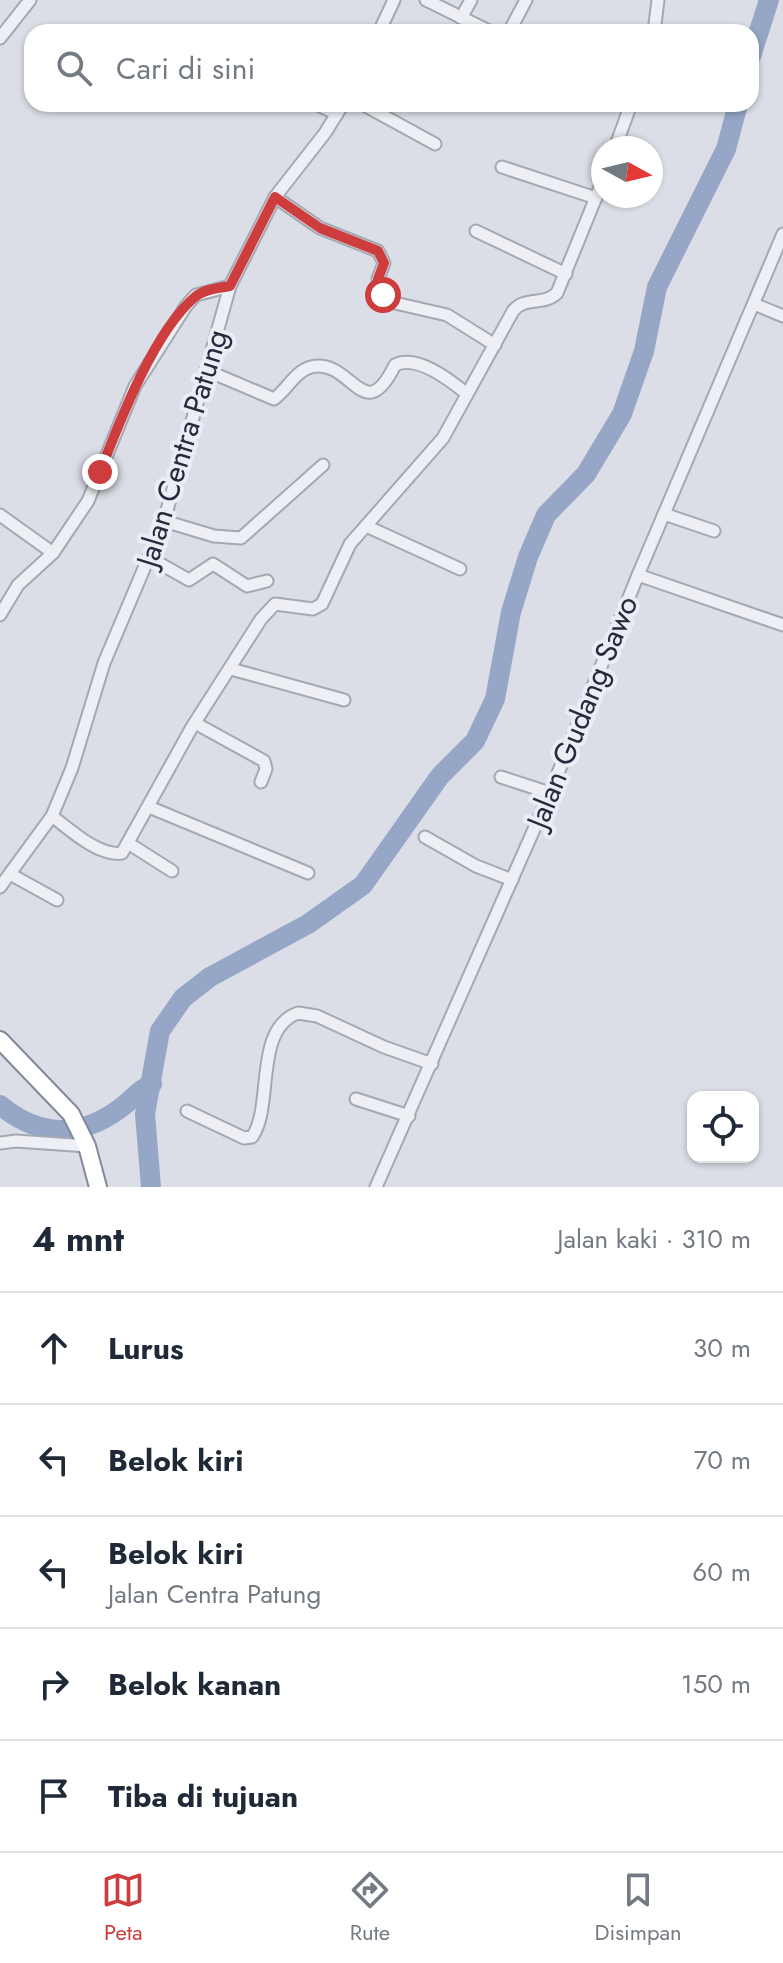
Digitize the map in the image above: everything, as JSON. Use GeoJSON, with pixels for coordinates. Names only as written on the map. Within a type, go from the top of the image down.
{"type":"FeatureCollection","features":[{"type":"Feature","properties":{"kind":"highway"},"geometry":{"type":"LineString","coordinates":[[0,1040],[71,1114],[85,1141],[98,1187]]}},
{"type":"Feature","properties":{"kind":"street"},"geometry":{"type":"LineString","coordinates":[[0,38],[30,0]]}},
{"type":"Feature","properties":{"kind":"street"},"geometry":{"type":"LineString","coordinates":[[383,24],[394,0]]}},
{"type":"Feature","properties":{"kind":"street"},"geometry":{"type":"LineString","coordinates":[[426,0],[474,24]]}},
{"type":"Feature","properties":{"kind":"street"},"geometry":{"type":"LineString","coordinates":[[461,18],[471,0]]}},
{"type":"Feature","properties":{"kind":"street"},"geometry":{"type":"LineString","coordinates":[[513,24],[526,0]]}},
{"type":"Feature","properties":{"kind":"street"},"geometry":{"type":"LineString","coordinates":[[655,24],[658,0]]}},
{"type":"Feature","properties":{"kind":"street","name":"Jalan Centra Patung"},"geometry":{"type":"LineString","coordinates":[[0,887],[52,816],[72,768],[104,663],[164,521],[230,286],[275,197],[338,112]]}},
{"type":"Feature","properties":{"kind":"street"},"geometry":{"type":"LineString","coordinates":[[377,112],[435,144]]}},
{"type":"Feature","properties":{"kind":"street"},"geometry":{"type":"LineString","coordinates":[[619,136],[628,112]]}},
{"type":"Feature","properties":{"kind":"street"},"geometry":{"type":"LineString","coordinates":[[502,167],[591,196]]}},
{"type":"Feature","properties":{"kind":"street"},"geometry":{"type":"LineString","coordinates":[[275,197],[320,228],[378,251],[384,263],[378,279],[383,295],[395,303],[447,315],[495,345]]}},
{"type":"Feature","properties":{"kind":"street"},"geometry":{"type":"LineString","coordinates":[[52,816],[77,836],[113,853],[122,853],[195,723],[261,619],[275,604],[313,609],[322,604],[345,554],[366,526],[425,463],[517,306],[550,299],[566,274],[592,208]]}},
{"type":"Feature","properties":{"kind":"street"},"geometry":{"type":"LineString","coordinates":[[476,231],[566,274]]}},
{"type":"Feature","properties":{"kind":"street","name":"Jalan Gudang Sawo"},"geometry":{"type":"LineString","coordinates":[[376,1187],[550,793],[638,575],[783,234]]}},
{"type":"Feature","properties":{"kind":"street"},"geometry":{"type":"LineString","coordinates":[[0,615],[18,585],[53,553],[96,488],[135,386],[160,344],[196,295],[230,286]]}},
{"type":"Feature","properties":{"kind":"street"},"geometry":{"type":"LineString","coordinates":[[754,304],[783,316]]}},
{"type":"Feature","properties":{"kind":"street"},"geometry":{"type":"LineString","coordinates":[[208,371],[274,399],[297,375],[314,367],[334,369],[361,389],[377,392],[383,389],[395,365],[403,362],[439,373],[467,394]]}},
{"type":"Feature","properties":{"kind":"street"},"geometry":{"type":"LineString","coordinates":[[164,521],[214,536],[241,538],[323,465]]}},
{"type":"Feature","properties":{"kind":"street"},"geometry":{"type":"LineString","coordinates":[[664,514],[714,531]]}},
{"type":"Feature","properties":{"kind":"street"},"geometry":{"type":"LineString","coordinates":[[0,515],[53,553]]}},
{"type":"Feature","properties":{"kind":"street"},"geometry":{"type":"LineString","coordinates":[[366,526],[460,569]]}},
{"type":"Feature","properties":{"kind":"street"},"geometry":{"type":"LineString","coordinates":[[150,558],[190,580],[213,564],[247,586],[267,581]]}},
{"type":"Feature","properties":{"kind":"street"},"geometry":{"type":"LineString","coordinates":[[638,575],[783,625]]}},
{"type":"Feature","properties":{"kind":"street"},"geometry":{"type":"LineString","coordinates":[[231,669],[344,700]]}},
{"type":"Feature","properties":{"kind":"street"},"geometry":{"type":"LineString","coordinates":[[195,723],[264,761],[266,769],[261,782]]}},
{"type":"Feature","properties":{"kind":"street"},"geometry":{"type":"LineString","coordinates":[[501,777],[550,793]]}},
{"type":"Feature","properties":{"kind":"street"},"geometry":{"type":"LineString","coordinates":[[149,807],[308,873]]}},
{"type":"Feature","properties":{"kind":"street"},"geometry":{"type":"LineString","coordinates":[[425,837],[476,866],[512,880]]}},
{"type":"Feature","properties":{"kind":"street"},"geometry":{"type":"LineString","coordinates":[[128,843],[172,871]]}},
{"type":"Feature","properties":{"kind":"street"},"geometry":{"type":"LineString","coordinates":[[10,874],[57,900]]}},
{"type":"Feature","properties":{"kind":"street"},"geometry":{"type":"LineString","coordinates":[[187,1111],[244,1138],[252,1137],[259,1124],[272,1045],[283,1022],[298,1013],[317,1016],[384,1047],[432,1064]]}},
{"type":"Feature","properties":{"kind":"street"},"geometry":{"type":"LineString","coordinates":[[356,1099],[409,1116]]}},
{"type":"Feature","properties":{"kind":"street"},"geometry":{"type":"LineString","coordinates":[[0,1143],[85,1141]]}},
{"type":"Feature","properties":{"kind":"waterway"},"geometry":{"type":"LineString","coordinates":[[759,31],[769,0]]}},
{"type":"Feature","properties":{"kind":"waterway"},"geometry":{"type":"LineString","coordinates":[[151,1187],[145,1114],[160,1031],[183,998],[210,977],[308,924],[363,885],[440,776],[475,741],[495,699],[511,612],[528,557],[546,515],[586,474],[622,414],[644,351],[657,287],[726,149],[736,112]]}},
{"type":"Feature","properties":{"kind":"waterway"},"geometry":{"type":"LineString","coordinates":[[0,1105],[31,1124],[47,1129],[79,1128],[111,1115],[152,1084]]}},
{"type":"Feature","properties":{"kind":"route"},"geometry":{"type":"LineString","coordinates":[[100,472],[135,386],[160,344],[196,295],[230,286],[275,197],[320,228],[363,242],[378,251],[384,263],[378,279],[383,295]]}}]}
